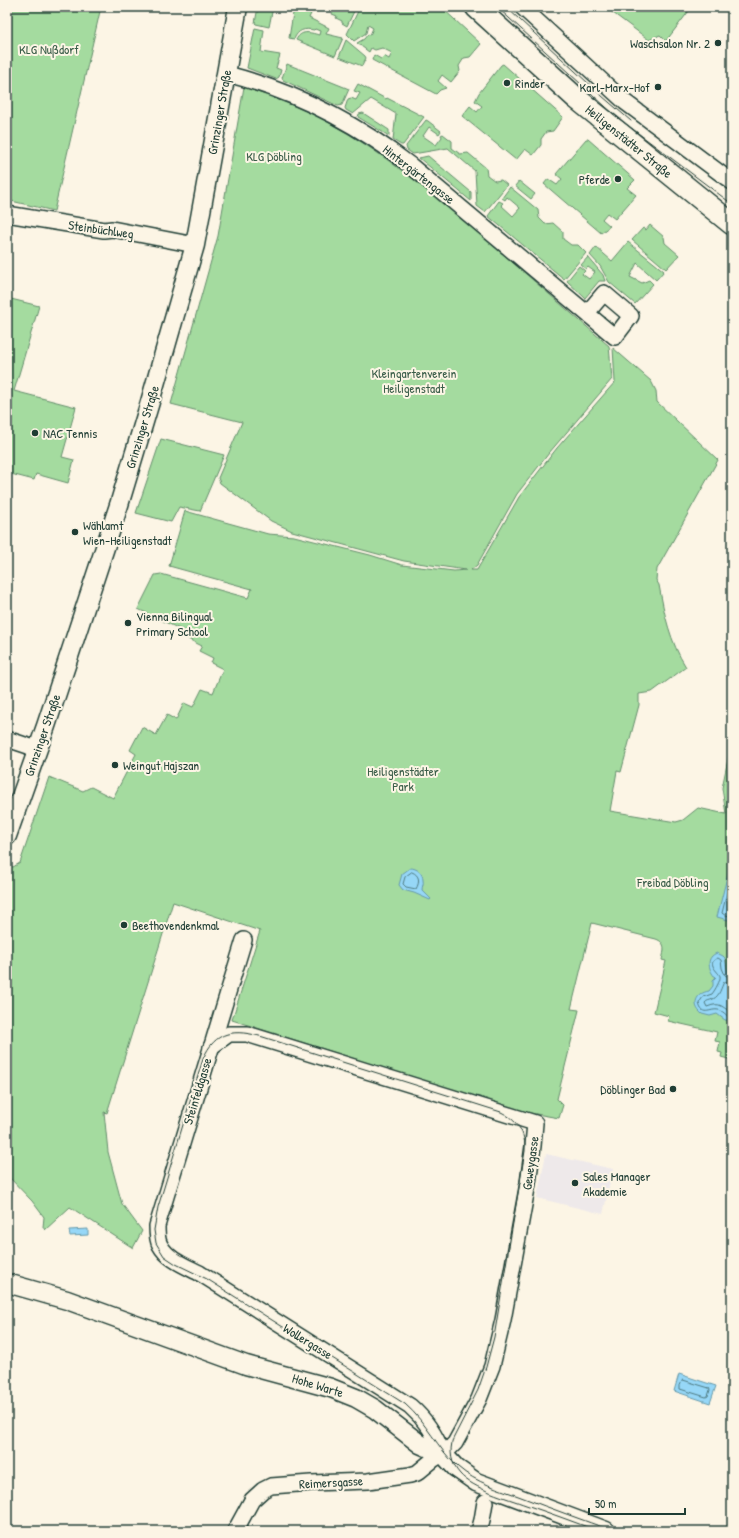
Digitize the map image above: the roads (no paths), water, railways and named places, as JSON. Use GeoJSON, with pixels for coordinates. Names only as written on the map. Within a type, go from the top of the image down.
{"type":"FeatureCollection","features":[{"type":"Feature","properties":{"kind":"main road","name":"Heiligenstädter Straße"},"geometry":{"type":"LineString","coordinates":[[476,7],[576,98],[730,219]]}},
{"type":"Feature","properties":{"kind":"street","name":"Grinzinger Straße"},"geometry":{"type":"LineString","coordinates":[[7,836],[121,498],[195,245],[238,7]]}},
{"type":"Feature","properties":{"kind":"street"},"geometry":{"type":"LineString","coordinates":[[522,7],[625,102],[732,182]]}},
{"type":"Feature","properties":{"kind":"street","name":"Hintergärtengasse"},"geometry":{"type":"LineString","coordinates":[[227,74],[296,97],[338,118],[388,149],[410,165],[587,313]]}},
{"type":"Feature","properties":{"kind":"street","name":"Steinbüchlweg"},"geometry":{"type":"LineString","coordinates":[[7,214],[104,230],[112,229],[195,245]]}},
{"type":"Feature","properties":{"kind":"street"},"geometry":{"type":"LineString","coordinates":[[7,739],[37,749]]}},
{"type":"Feature","properties":{"kind":"street","name":"Steinfeldgasse"},"geometry":{"type":"LineString","coordinates":[[159,1244],[157,1226],[244,940]]}},
{"type":"Feature","properties":{"kind":"street","name":"Geweygasse"},"geometry":{"type":"LineString","coordinates":[[211,1047],[229,1034],[247,1034],[535,1123],[528,1183],[503,1320],[492,1366],[479,1399],[458,1437],[443,1454]]}},
{"type":"Feature","properties":{"kind":"street","name":"Wollergasse"},"geometry":{"type":"LineString","coordinates":[[159,1244],[175,1261],[201,1274],[410,1406],[428,1426],[443,1454]]}},
{"type":"Feature","properties":{"kind":"street","name":"Hohe Warte"},"geometry":{"type":"LineString","coordinates":[[7,1283],[67,1300],[246,1365],[331,1388],[356,1398],[375,1409],[420,1444],[443,1454],[456,1468],[481,1484],[606,1531]]}},
{"type":"Feature","properties":{"kind":"street","name":"Reimersgasse"},"geometry":{"type":"LineString","coordinates":[[235,1531],[252,1500],[263,1490],[271,1486],[311,1482],[368,1480],[410,1475],[417,1473],[434,1459],[443,1454]]}},
{"type":"Feature","properties":{"kind":"street"},"geometry":{"type":"LineString","coordinates":[[479,1531],[485,1502]]}},
{"type":"Feature","properties":{"kind":"water"},"geometry":{"type":"Polygon","coordinates":[[[410,868],[421,873],[423,877],[422,890],[431,899],[430,900],[403,890],[399,885],[402,874],[410,868]]]}},
{"type":"Feature","properties":{"kind":"water"},"geometry":{"type":"Polygon","coordinates":[[[729,869],[732,869],[732,921],[717,917],[729,869]]]}},
{"type":"Feature","properties":{"kind":"water"},"geometry":{"type":"Polygon","coordinates":[[[717,953],[725,958],[728,974],[732,970],[732,1021],[725,1020],[717,1014],[710,1016],[702,1014],[696,1003],[696,1000],[701,994],[709,991],[713,986],[713,980],[716,977],[712,973],[709,963],[711,957],[717,953]]]}},
{"type":"Feature","properties":{"kind":"water"},"geometry":{"type":"Polygon","coordinates":[[[88,1229],[88,1235],[70,1236],[69,1230],[88,1229]]]}},
{"type":"Feature","properties":{"kind":"water"},"geometry":{"type":"Polygon","coordinates":[[[679,1374],[716,1386],[710,1403],[674,1391],[679,1374]]]}},
{"type":"Feature","properties":{"kind":"tram line"},"geometry":{"type":"LineString","coordinates":[[497,7],[618,118],[732,204]]}},
{"type":"Feature","properties":{"kind":"tram line"},"geometry":{"type":"LineString","coordinates":[[506,7],[631,121]]}},
{"type":"Feature","properties":{"kind":"tram line"},"geometry":{"type":"LineString","coordinates":[[598,1531],[482,1489],[460,1474],[457,1470],[455,1466],[453,1462],[452,1457],[451,1448],[453,1439],[478,1390],[494,1337],[525,1151],[524,1138],[516,1123],[501,1112],[253,1034],[235,1033],[220,1037],[208,1049],[203,1059],[158,1207],[154,1230],[156,1243],[164,1256],[176,1264],[207,1279],[405,1404],[420,1419],[444,1452],[451,1460],[458,1467],[465,1473],[497,1488],[613,1531]]}},
{"type":"Feature","properties":{"kind":"place","name":"Waschsalon Nr. 2"},"geometry":{"type":"Point","coordinates":[718,43]}},
{"type":"Feature","properties":{"kind":"place","name":"Rinder"},"geometry":{"type":"Point","coordinates":[507,83]}},
{"type":"Feature","properties":{"kind":"place","name":"Karl-Marx-Hof"},"geometry":{"type":"Point","coordinates":[658,87]}},
{"type":"Feature","properties":{"kind":"place","name":"Pferde"},"geometry":{"type":"Point","coordinates":[618,179]}},
{"type":"Feature","properties":{"kind":"place","name":"NAC Tennis"},"geometry":{"type":"Point","coordinates":[35,433]}},
{"type":"Feature","properties":{"kind":"place","name":"Wählamt Wien-Heiligenstadt"},"geometry":{"type":"Point","coordinates":[75,532]}},
{"type":"Feature","properties":{"kind":"place","name":"Vienna Bilingual Primary School"},"geometry":{"type":"Point","coordinates":[128,623]}},
{"type":"Feature","properties":{"kind":"place","name":"Weingut Hajszan"},"geometry":{"type":"Point","coordinates":[115,765]}},
{"type":"Feature","properties":{"kind":"place","name":"Beethovendenkmal"},"geometry":{"type":"Point","coordinates":[124,925]}},
{"type":"Feature","properties":{"kind":"place","name":"Döblinger Bad"},"geometry":{"type":"Point","coordinates":[673,1089]}},
{"type":"Feature","properties":{"kind":"place","name":"Sales Manager Akademie"},"geometry":{"type":"Point","coordinates":[575,1183]}},
{"type":"Feature","properties":{"kind":"park label","name":"KLG Nußdorf"},"geometry":{"type":"Point","coordinates":[49,49]}},
{"type":"Feature","properties":{"kind":"park label","name":"KLG Döbling"},"geometry":{"type":"Point","coordinates":[274,156]}},
{"type":"Feature","properties":{"kind":"park label","name":"Kleingartenverein Heiligenstadt"},"geometry":{"type":"Point","coordinates":[414,380]}},
{"type":"Feature","properties":{"kind":"park label","name":"Heiligenstädter Park"},"geometry":{"type":"Point","coordinates":[403,778]}},
{"type":"Feature","properties":{"kind":"park label","name":"Freibad Döbling"},"geometry":{"type":"Point","coordinates":[673,882]}}]}
